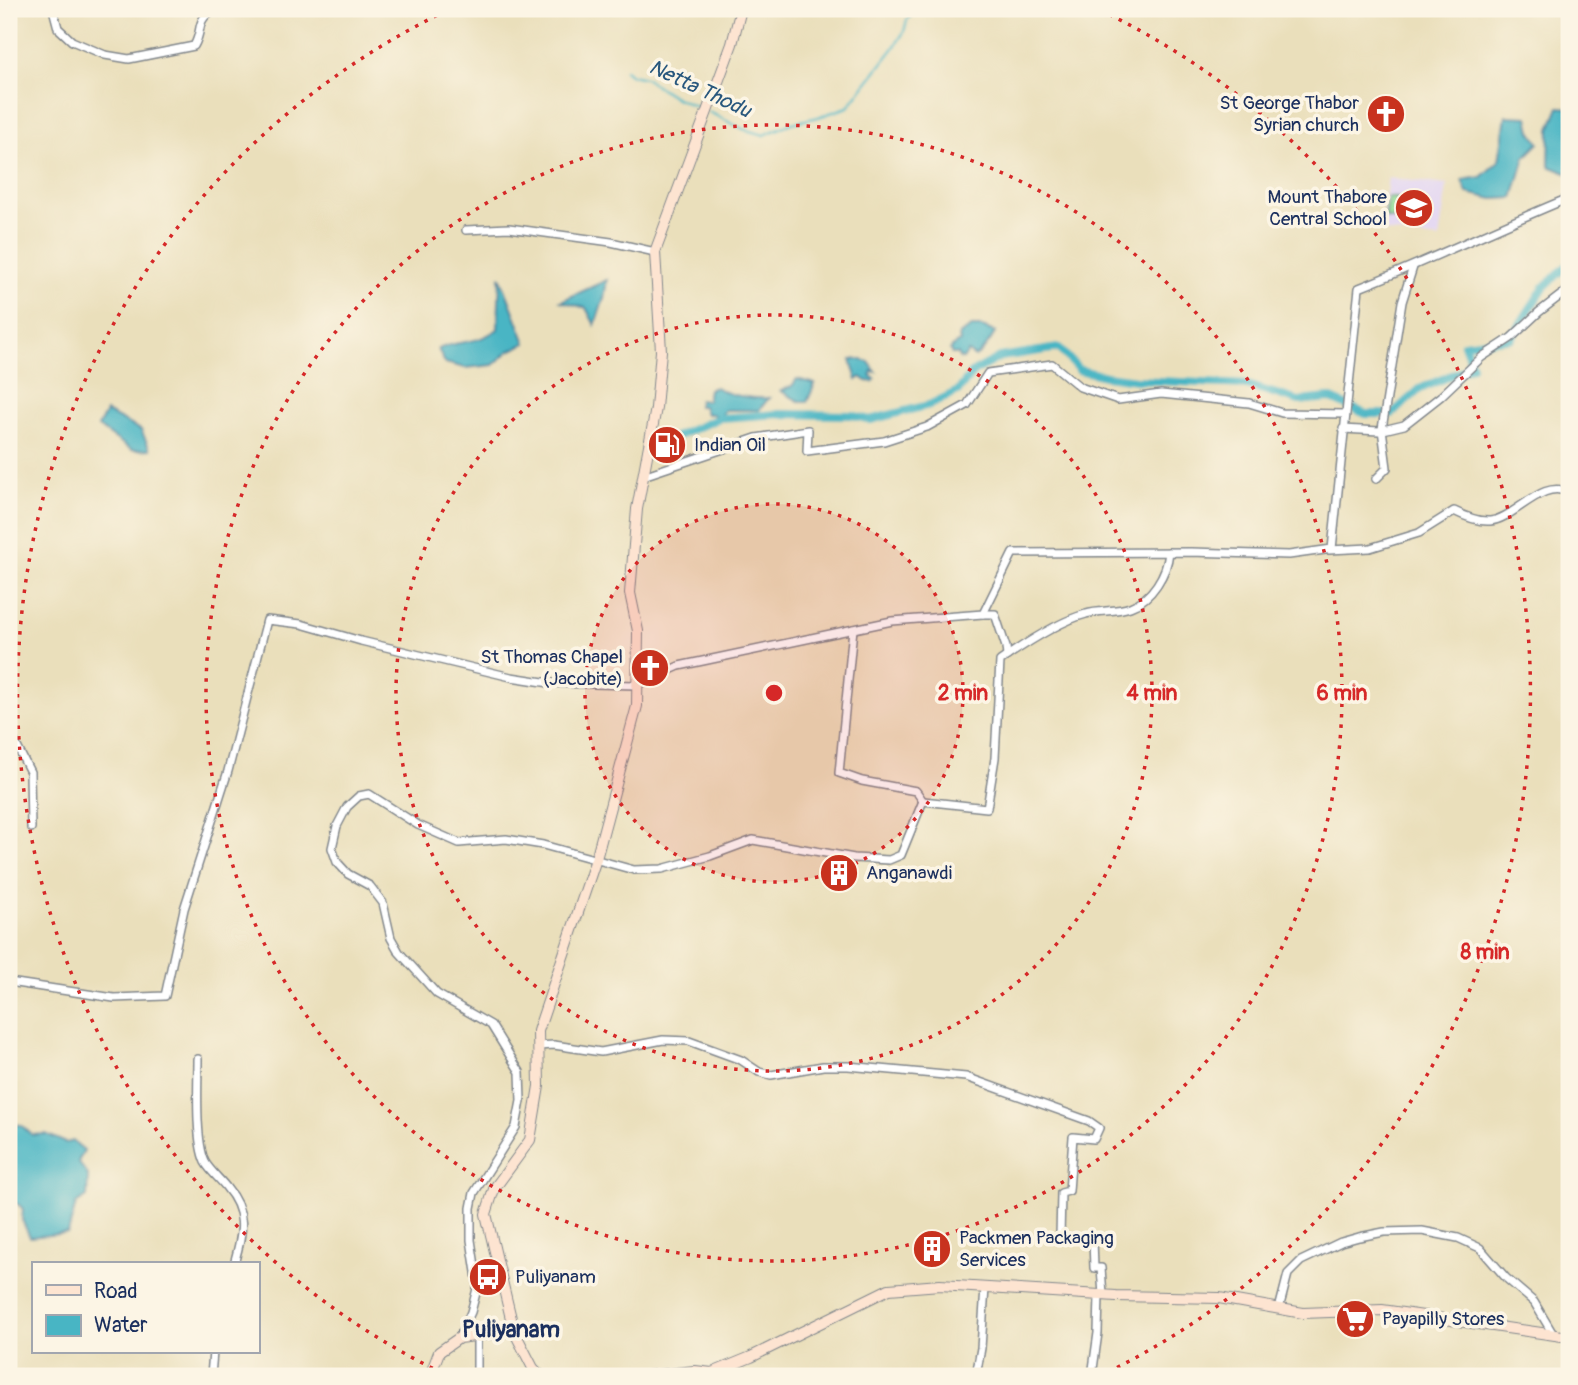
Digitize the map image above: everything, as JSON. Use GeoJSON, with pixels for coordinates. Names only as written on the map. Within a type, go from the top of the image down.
{"type":"FeatureCollection","features":[{"type":"Feature","properties":{"kind":"main road"},"geometry":{"type":"LineString","coordinates":[[541,1376],[533,1368],[514,1331],[486,1214],[494,1189],[530,1140],[540,1086],[538,1031],[596,859],[637,706],[638,631],[630,593],[637,509],[656,408],[661,351],[655,252],[732,44],[741,9]]}},
{"type":"Feature","properties":{"kind":"main road"},"geometry":{"type":"LineString","coordinates":[[648,1376],[695,1371],[712,1373],[751,1357],[889,1289],[940,1285],[1101,1295],[1219,1298],[1303,1313],[1382,1310],[1569,1336]]}},
{"type":"Feature","properties":{"kind":"main road"},"geometry":{"type":"LineString","coordinates":[[430,1376],[439,1352],[459,1338],[514,1331]]}},
{"type":"Feature","properties":{"kind":"street"},"geometry":{"type":"LineString","coordinates":[[53,9],[58,29],[72,41],[105,55],[129,59],[194,47],[198,40],[200,22],[215,9]]}},
{"type":"Feature","properties":{"kind":"street"},"geometry":{"type":"LineString","coordinates":[[1328,550],[1332,549],[1359,288],[1569,198]]}},
{"type":"Feature","properties":{"kind":"street"},"geometry":{"type":"LineString","coordinates":[[466,230],[509,228],[655,252]]}},
{"type":"Feature","properties":{"kind":"street"},"geometry":{"type":"LineString","coordinates":[[1376,479],[1387,468],[1382,430],[1402,302],[1413,267]]}},
{"type":"Feature","properties":{"kind":"street"},"geometry":{"type":"LineString","coordinates":[[1343,429],[1382,430],[1405,425],[1482,357],[1511,338],[1569,289]]}},
{"type":"Feature","properties":{"kind":"street"},"geometry":{"type":"LineString","coordinates":[[643,476],[756,438],[808,430],[807,451],[884,441],[927,427],[967,405],[988,373],[1052,364],[1080,387],[1118,400],[1161,394],[1249,403],[1282,413],[1345,414]]}},
{"type":"Feature","properties":{"kind":"street"},"geometry":{"type":"LineString","coordinates":[[983,614],[1013,553],[1169,552],[1289,555],[1370,548],[1419,533],[1454,511],[1467,518],[1492,521],[1550,489],[1569,493]]}},
{"type":"Feature","properties":{"kind":"street"},"geometry":{"type":"LineString","coordinates":[[853,629],[839,773],[862,781],[916,792],[923,801],[986,808],[995,758],[1000,661],[1026,642],[1086,614],[1129,607],[1143,599],[1160,581],[1167,567],[1169,552]]}},
{"type":"Feature","properties":{"kind":"street"},"geometry":{"type":"LineString","coordinates":[[9,982],[114,998],[165,996],[184,909],[228,771],[267,620],[301,624],[511,677],[550,682],[637,685],[679,666],[853,629],[892,621],[983,614],[995,614],[1007,656]]}},
{"type":"Feature","properties":{"kind":"street"},"geometry":{"type":"LineString","coordinates":[[9,731],[30,772],[31,828]]}},
{"type":"Feature","properties":{"kind":"street"},"geometry":{"type":"LineString","coordinates":[[459,1338],[471,1312],[478,1285],[471,1240],[474,1193],[516,1127],[521,1101],[520,1072],[491,1025],[437,994],[399,952],[391,938],[383,903],[370,886],[348,874],[337,862],[332,848],[337,825],[353,802],[359,796],[369,794],[418,825],[459,843],[506,839],[543,845],[634,870],[662,869],[710,856],[753,840],[855,858],[889,860],[901,855],[923,801]]}},
{"type":"Feature","properties":{"kind":"street"},"geometry":{"type":"LineString","coordinates":[[538,1046],[554,1045],[601,1052],[663,1040],[689,1041],[741,1060],[759,1072],[771,1075],[823,1066],[848,1066],[966,1077],[1089,1121],[1099,1128],[1094,1139],[1073,1138],[1069,1191],[1061,1193],[1060,1237],[1093,1239],[1094,1268],[1101,1268],[1098,1333],[1092,1376]]}},
{"type":"Feature","properties":{"kind":"street"},"geometry":{"type":"LineString","coordinates":[[198,1059],[200,1145],[206,1163],[230,1191],[240,1213],[243,1228],[234,1262]]}},
{"type":"Feature","properties":{"kind":"street"},"geometry":{"type":"LineString","coordinates":[[1279,1309],[1287,1274],[1301,1261],[1341,1242],[1359,1237],[1384,1232],[1422,1231],[1458,1238],[1480,1248],[1506,1278],[1534,1302],[1553,1334]]}},
{"type":"Feature","properties":{"kind":"street"},"geometry":{"type":"LineString","coordinates":[[976,1376],[981,1348],[985,1288]]}},
{"type":"Feature","properties":{"kind":"street"},"geometry":{"type":"LineString","coordinates":[[477,1337],[477,1376]]}},
{"type":"Feature","properties":{"kind":"street"},"geometry":{"type":"LineString","coordinates":[[211,1376],[213,1354]]}},
{"type":"Feature","properties":{"kind":"shaded area","name":"Mount Thabore Central School"},"geometry":{"type":"Polygon","coordinates":[[[1388,178],[1447,185],[1439,239],[1381,231],[1388,178]]]}},
{"type":"Feature","properties":{"kind":"green space"},"geometry":{"type":"Polygon","coordinates":[[[1388,197],[1420,201],[1417,222],[1385,218],[1388,197]]]}},
{"type":"Feature","properties":{"kind":"water"},"geometry":{"type":"Polygon","coordinates":[[[1559,107],[1569,108],[1569,174],[1549,166],[1550,129],[1559,107]]]}},
{"type":"Feature","properties":{"kind":"water"},"geometry":{"type":"Polygon","coordinates":[[[1506,116],[1528,117],[1531,131],[1539,143],[1525,157],[1513,198],[1493,199],[1467,193],[1462,180],[1481,177],[1499,161],[1506,116]]]}},
{"type":"Feature","properties":{"kind":"water"},"geometry":{"type":"Polygon","coordinates":[[[500,276],[526,343],[509,351],[493,365],[465,368],[445,363],[438,349],[481,338],[498,329],[500,276]]]}},
{"type":"Feature","properties":{"kind":"water"},"geometry":{"type":"Polygon","coordinates":[[[607,280],[595,325],[586,308],[561,301],[607,280]]]}},
{"type":"Feature","properties":{"kind":"water"},"geometry":{"type":"Polygon","coordinates":[[[972,327],[982,327],[995,332],[978,355],[975,357],[968,352],[963,359],[959,358],[958,354],[952,354],[950,350],[960,342],[959,335],[972,327]]]}},
{"type":"Feature","properties":{"kind":"water"},"geometry":{"type":"Polygon","coordinates":[[[851,360],[869,362],[876,372],[872,371],[871,376],[875,379],[873,382],[861,377],[857,380],[851,360]]]}},
{"type":"Feature","properties":{"kind":"water"},"geometry":{"type":"Polygon","coordinates":[[[797,379],[815,384],[807,402],[799,401],[781,391],[792,386],[797,379]]]}},
{"type":"Feature","properties":{"kind":"water"},"geometry":{"type":"Polygon","coordinates":[[[716,387],[741,396],[769,398],[759,410],[725,410],[719,418],[706,414],[703,406],[698,406],[699,400],[707,401],[709,389],[716,387]]]}},
{"type":"Feature","properties":{"kind":"water"},"geometry":{"type":"Polygon","coordinates":[[[106,412],[141,430],[150,449],[132,450],[98,427],[106,412]]]}},
{"type":"Feature","properties":{"kind":"water"},"geometry":{"type":"Polygon","coordinates":[[[9,1124],[21,1125],[32,1135],[46,1134],[66,1143],[73,1141],[84,1150],[78,1162],[88,1175],[87,1197],[76,1204],[68,1233],[30,1237],[22,1220],[23,1209],[18,1204],[9,1202],[9,1124]]]}},
{"type":"Feature","properties":{"kind":"waterway","name":"Netta Thodu"},"geometry":{"type":"LineString","coordinates":[[709,112],[743,129],[764,135],[792,123],[848,107],[893,49],[904,32],[907,20],[916,9]]}},
{"type":"Feature","properties":{"kind":"waterway","name":"Netta Thodu"},"geometry":{"type":"LineString","coordinates":[[625,70],[631,75],[645,78],[676,98],[703,109]]}},
{"type":"Feature","properties":{"kind":"waterway"},"geometry":{"type":"LineString","coordinates":[[673,438],[719,418],[779,414],[852,415],[870,420],[929,405],[958,391],[973,372],[1000,357],[1059,348],[1079,370],[1106,376],[1247,385],[1299,401],[1329,398],[1366,414],[1392,414],[1420,389],[1472,366],[1464,344],[1511,338],[1544,287],[1569,264]]}},
{"type":"Feature","properties":{"kind":"place","name":"St George Thabor Syrian church"},"geometry":{"type":"Point","coordinates":[1386,114]}},
{"type":"Feature","properties":{"kind":"place","name":"Mount Thabore Central School"},"geometry":{"type":"Point","coordinates":[1414,208]}},
{"type":"Feature","properties":{"kind":"place","name":"Indian Oil"},"geometry":{"type":"Point","coordinates":[667,445]}},
{"type":"Feature","properties":{"kind":"place","name":"St Thomas Chapel (Jacobite)"},"geometry":{"type":"Point","coordinates":[650,668]}},
{"type":"Feature","properties":{"kind":"place","name":"Anganawdi"},"geometry":{"type":"Point","coordinates":[839,873]}},
{"type":"Feature","properties":{"kind":"place","name":"Packmen Packaging Services"},"geometry":{"type":"Point","coordinates":[932,1249]}},
{"type":"Feature","properties":{"kind":"place","name":"Puliyanam"},"geometry":{"type":"Point","coordinates":[488,1277]}},
{"type":"Feature","properties":{"kind":"place","name":"Payapilly Stores"},"geometry":{"type":"Point","coordinates":[1355,1319]}},
{"type":"Feature","properties":{"kind":"district","name":"Puliyanam"},"geometry":{"type":"Point","coordinates":[511,1329]}}]}
